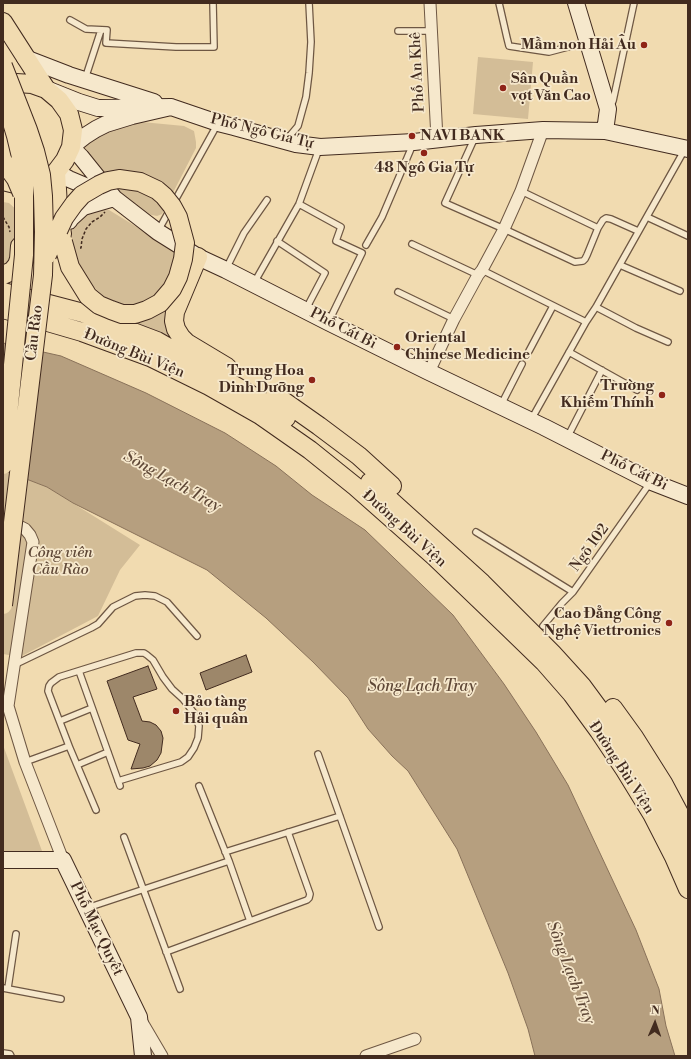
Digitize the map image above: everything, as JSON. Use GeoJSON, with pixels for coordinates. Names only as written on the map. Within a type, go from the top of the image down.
{"type":"FeatureCollection","features":[{"type":"Feature","properties":{"kind":"main road"},"geometry":{"type":"LineString","coordinates":[[4,182],[19,185],[32,184],[45,179],[56,172],[65,160],[71,147],[73,130],[69,114],[59,100],[46,89],[5,31]]}},
{"type":"Feature","properties":{"kind":"main road","name":"Cầu Rào"},"geometry":{"type":"LineString","coordinates":[[3,66],[28,130],[41,175],[44,232],[43,265],[3,605]]}},
{"type":"Feature","properties":{"kind":"main road"},"geometry":{"type":"LineString","coordinates":[[3,87],[16,83],[32,84],[46,89]]}},
{"type":"Feature","properties":{"kind":"main road","name":"Cầu Rào"},"geometry":{"type":"LineString","coordinates":[[3,100],[10,116],[21,157],[24,177],[24,255],[3,466]]}},
{"type":"Feature","properties":{"kind":"main road"},"geometry":{"type":"LineString","coordinates":[[3,161],[16,179],[24,196]]}},
{"type":"Feature","properties":{"kind":"main road"},"geometry":{"type":"LineString","coordinates":[[43,265],[64,218],[82,195],[92,188],[108,181],[120,180],[140,182],[149,185],[164,196],[172,206],[178,217],[185,242],[183,259],[178,277],[172,289],[160,303],[135,314],[122,314],[100,305],[88,296],[70,267],[62,238],[58,200],[56,172]]}},
{"type":"Feature","properties":{"kind":"main road"},"geometry":{"type":"LineString","coordinates":[[3,275],[12,271],[17,265],[20,251],[18,200],[4,182]]}},
{"type":"Feature","properties":{"kind":"main road","name":"Đường Bùi Viện"},"geometry":{"type":"LineString","coordinates":[[198,257],[175,312],[174,321],[180,337],[229,369],[268,398],[364,477],[482,583],[552,653],[582,686],[637,764],[663,809],[688,858]]}},
{"type":"Feature","properties":{"kind":"main road","name":"Đường Bùi Viện"},"geometry":{"type":"LineString","coordinates":[[3,292],[83,313],[157,341],[319,426],[358,456],[452,539],[543,626],[581,667],[634,737],[663,783],[688,830]]}},
{"type":"Feature","properties":{"kind":"main road","name":"Đường Bùi Viện"},"geometry":{"type":"LineString","coordinates":[[3,309],[82,332],[150,357],[209,386],[266,420],[310,450],[356,487],[435,557],[544,662],[572,694],[599,731],[652,814],[674,857],[688,889]]}},
{"type":"Feature","properties":{"kind":"street","name":"Phố An Khê"},"geometry":{"type":"LineString","coordinates":[[430,3],[437,139]]}},
{"type":"Feature","properties":{"kind":"street"},"geometry":{"type":"LineString","coordinates":[[576,3],[608,109],[605,131]]}},
{"type":"Feature","properties":{"kind":"street"},"geometry":{"type":"LineString","coordinates":[[25,58],[85,80],[171,107]]}},
{"type":"Feature","properties":{"kind":"street","name":"Phố Ngô Gia Tự"},"geometry":{"type":"LineString","coordinates":[[46,89],[98,108],[171,107],[218,123],[296,144],[320,147],[414,142],[476,135],[543,130],[605,131],[687,149]]}},
{"type":"Feature","properties":{"kind":"street"},"geometry":{"type":"LineString","coordinates":[[71,147],[85,136],[106,124],[171,107]]}},
{"type":"Feature","properties":{"kind":"street"},"geometry":{"type":"LineString","coordinates":[[429,372],[454,319],[504,229],[521,191],[543,130]]}},
{"type":"Feature","properties":{"kind":"street","name":"Phố Cát Bi"},"geometry":{"type":"LineString","coordinates":[[71,147],[114,198],[158,232],[198,257],[429,372],[531,420],[652,482],[688,496]]}},
{"type":"Feature","properties":{"kind":"street","name":"Phố Cát Bi"},"geometry":{"type":"LineString","coordinates":[[56,172],[68,179],[114,198]]}},
{"type":"Feature","properties":{"kind":"street"},"geometry":{"type":"LineString","coordinates":[[62,238],[70,218],[83,207],[114,198]]}},
{"type":"Feature","properties":{"kind":"street"},"geometry":{"type":"LineString","coordinates":[[3,524],[22,527],[30,535],[33,542],[8,706],[25,762],[63,860],[3,860]]}},
{"type":"Feature","properties":{"kind":"street","name":"Phố Mạc Quyêt"},"geometry":{"type":"LineString","coordinates":[[63,860],[138,1017],[143,1056]]}},
{"type":"Feature","properties":{"kind":"street"},"geometry":{"type":"LineString","coordinates":[[138,1017],[162,1056]]}},
{"type":"Feature","properties":{"kind":"street"},"geometry":{"type":"LineString","coordinates":[[366,1056],[416,1039]]}},
{"type":"Feature","properties":{"kind":"lane"},"geometry":{"type":"LineString","coordinates":[[70,20],[86,29],[108,30],[106,43],[176,47],[214,47],[212,3]]}},
{"type":"Feature","properties":{"kind":"lane"},"geometry":{"type":"LineString","coordinates":[[286,141],[298,126],[306,98],[310,73],[309,3]]}},
{"type":"Feature","properties":{"kind":"lane"},"geometry":{"type":"LineString","coordinates":[[499,3],[506,38],[510,46],[549,52],[587,42]]}},
{"type":"Feature","properties":{"kind":"lane"},"geometry":{"type":"LineString","coordinates":[[608,109],[613,101],[634,3]]}},
{"type":"Feature","properties":{"kind":"lane"},"geometry":{"type":"LineString","coordinates":[[85,80],[101,30]]}},
{"type":"Feature","properties":{"kind":"lane"},"geometry":{"type":"LineString","coordinates":[[398,31],[431,31]]}},
{"type":"Feature","properties":{"kind":"lane"},"geometry":{"type":"LineString","coordinates":[[158,232],[218,123]]}},
{"type":"Feature","properties":{"kind":"lane"},"geometry":{"type":"LineString","coordinates":[[476,135],[445,203],[575,262],[583,261],[598,228],[606,218],[610,218],[638,231]]}},
{"type":"Feature","properties":{"kind":"lane"},"geometry":{"type":"LineString","coordinates":[[366,245],[382,217],[414,142]]}},
{"type":"Feature","properties":{"kind":"lane"},"geometry":{"type":"LineString","coordinates":[[254,284],[299,204],[320,147]]}},
{"type":"Feature","properties":{"kind":"lane"},"geometry":{"type":"LineString","coordinates":[[531,420],[586,322],[596,308],[646,217],[687,149]]}},
{"type":"Feature","properties":{"kind":"lane"},"geometry":{"type":"LineString","coordinates":[[521,191],[598,228]]}},
{"type":"Feature","properties":{"kind":"lane"},"geometry":{"type":"LineString","coordinates":[[226,270],[244,234],[267,200]]}},
{"type":"Feature","properties":{"kind":"lane"},"geometry":{"type":"LineString","coordinates":[[299,204],[341,227],[336,241],[362,253],[328,322]]}},
{"type":"Feature","properties":{"kind":"lane"},"geometry":{"type":"LineString","coordinates":[[646,217],[688,236]]}},
{"type":"Feature","properties":{"kind":"lane"},"geometry":{"type":"LineString","coordinates":[[277,241],[325,273],[305,310]]}},
{"type":"Feature","properties":{"kind":"lane"},"geometry":{"type":"LineString","coordinates":[[412,244],[480,273],[586,322]]}},
{"type":"Feature","properties":{"kind":"lane"},"geometry":{"type":"LineString","coordinates":[[620,265],[680,291]]}},
{"type":"Feature","properties":{"kind":"lane"},"geometry":{"type":"LineString","coordinates":[[398,292],[454,319]]}},
{"type":"Feature","properties":{"kind":"lane"},"geometry":{"type":"LineString","coordinates":[[529,351],[553,306]]}},
{"type":"Feature","properties":{"kind":"lane"},"geometry":{"type":"LineString","coordinates":[[596,308],[668,342]]}},
{"type":"Feature","properties":{"kind":"lane"},"geometry":{"type":"LineString","coordinates":[[570,352],[637,390]]}},
{"type":"Feature","properties":{"kind":"lane"},"geometry":{"type":"LineString","coordinates":[[500,406],[522,364]]}},
{"type":"Feature","properties":{"kind":"lane"},"geometry":{"type":"LineString","coordinates":[[567,438],[602,370]]}},
{"type":"Feature","properties":{"kind":"lane","name":"Ngõ 102"},"geometry":{"type":"LineString","coordinates":[[543,626],[573,592],[652,482]]}},
{"type":"Feature","properties":{"kind":"lane"},"geometry":{"type":"LineString","coordinates":[[476,532],[573,592]]}},
{"type":"Feature","properties":{"kind":"lane"},"geometry":{"type":"LineString","coordinates":[[14,665],[91,628],[98,624],[113,608],[135,596],[155,596],[167,602],[197,636]]}},
{"type":"Feature","properties":{"kind":"lane"},"geometry":{"type":"LineString","coordinates":[[79,671],[119,783],[181,762],[188,757],[194,748],[198,738],[199,726],[194,713],[163,678],[153,660],[144,653],[136,653],[59,677],[51,683],[48,691],[96,810]]}},
{"type":"Feature","properties":{"kind":"lane"},"geometry":{"type":"LineString","coordinates":[[60,722],[92,708]]}},
{"type":"Feature","properties":{"kind":"lane"},"geometry":{"type":"LineString","coordinates":[[25,762],[69,746]]}},
{"type":"Feature","properties":{"kind":"lane"},"geometry":{"type":"LineString","coordinates":[[77,765],[108,752]]}},
{"type":"Feature","properties":{"kind":"lane"},"geometry":{"type":"LineString","coordinates":[[318,754],[379,927]]}},
{"type":"Feature","properties":{"kind":"lane"},"geometry":{"type":"LineString","coordinates":[[199,786],[229,862],[250,921]]}},
{"type":"Feature","properties":{"kind":"lane"},"geometry":{"type":"LineString","coordinates":[[225,852],[340,816]]}},
{"type":"Feature","properties":{"kind":"lane"},"geometry":{"type":"LineString","coordinates":[[166,952],[307,900],[310,894],[288,832]]}},
{"type":"Feature","properties":{"kind":"lane"},"geometry":{"type":"LineString","coordinates":[[124,837],[180,988]]}},
{"type":"Feature","properties":{"kind":"lane"},"geometry":{"type":"LineString","coordinates":[[87,908],[229,862]]}},
{"type":"Feature","properties":{"kind":"lane"},"geometry":{"type":"LineString","coordinates":[[16,934],[5,988],[61,999]]}},
{"type":"Feature","properties":{"kind":"lane"},"geometry":{"type":"LineString","coordinates":[[3,1053],[10,1054],[11,1056]]}},
{"type":"Feature","properties":{"kind":"green space","name":"Sân Quần vợt Văn Cao"},"geometry":{"type":"Polygon","coordinates":[[[478,57],[533,62],[528,119],[473,114],[478,57]]]}},
{"type":"Feature","properties":{"kind":"green space"},"geometry":{"type":"Polygon","coordinates":[[[142,122],[184,126],[194,131],[196,142],[196,148],[162,214],[157,216],[147,214],[110,188],[83,153],[82,143],[108,125],[142,122]]]}},
{"type":"Feature","properties":{"kind":"green space"},"geometry":{"type":"Polygon","coordinates":[[[3,202],[9,203],[21,214],[20,274],[12,281],[3,282],[3,202]]]}},
{"type":"Feature","properties":{"kind":"green space"},"geometry":{"type":"Polygon","coordinates":[[[99,209],[109,210],[186,257],[179,343],[123,322],[107,300],[85,278],[74,251],[71,233],[75,222],[87,212],[99,209]]]}},
{"type":"Feature","properties":{"kind":"green space","name":"Công viên Cầu Rào"},"geometry":{"type":"Polygon","coordinates":[[[3,470],[47,487],[140,545],[120,570],[98,616],[20,657],[3,654],[3,470]]]}},
{"type":"Feature","properties":{"kind":"green space"},"geometry":{"type":"Polygon","coordinates":[[[3,745],[42,851],[21,857],[3,855],[3,745]]]}},
{"type":"Feature","properties":{"kind":"water","name":"Sông Lạch Tray"},"geometry":{"type":"Polygon","coordinates":[[[3,343],[61,356],[146,393],[225,433],[276,466],[312,495],[365,530],[453,615],[504,684],[536,732],[568,785],[636,930],[659,989],[666,1026],[675,1056],[535,1056],[528,1029],[508,973],[457,849],[408,771],[392,756],[368,729],[348,698],[313,662],[266,618],[207,570],[73,503],[47,487],[3,470],[3,343]]]}},
{"type":"Feature","properties":{"kind":"building"},"geometry":{"type":"Polygon","coordinates":[[[246,655],[252,672],[206,690],[200,673],[246,655]]]}},
{"type":"Feature","properties":{"kind":"building"},"geometry":{"type":"Polygon","coordinates":[[[148,666],[157,689],[133,697],[142,721],[150,722],[156,725],[161,731],[163,738],[161,753],[157,760],[150,766],[131,769],[140,744],[128,740],[107,681],[148,666]]]}},
{"type":"Feature","properties":{"kind":"place","name":"Mầm non Hải Âu"},"geometry":{"type":"Point","coordinates":[644,45]}},
{"type":"Feature","properties":{"kind":"place","name":"Sân Quần vợt Văn Cao"},"geometry":{"type":"Point","coordinates":[503,88]}},
{"type":"Feature","properties":{"kind":"place","name":"NAVI BANK"},"geometry":{"type":"Point","coordinates":[412,136]}},
{"type":"Feature","properties":{"kind":"place","name":"48 Ngô Gia Tự"},"geometry":{"type":"Point","coordinates":[424,153]}},
{"type":"Feature","properties":{"kind":"place","name":"Oriental Chinese Medicine"},"geometry":{"type":"Point","coordinates":[397,347]}},
{"type":"Feature","properties":{"kind":"place","name":"Trung Hoa Dinh Dưỡng"},"geometry":{"type":"Point","coordinates":[312,380]}},
{"type":"Feature","properties":{"kind":"place","name":"Trường Khiếm Thính"},"geometry":{"type":"Point","coordinates":[662,395]}},
{"type":"Feature","properties":{"kind":"place","name":"Cao Đẳng Công Nghệ Viettronics"},"geometry":{"type":"Point","coordinates":[669,623]}},
{"type":"Feature","properties":{"kind":"place","name":"Bảo tàng Hải quân"},"geometry":{"type":"Point","coordinates":[176,711]}}]}
